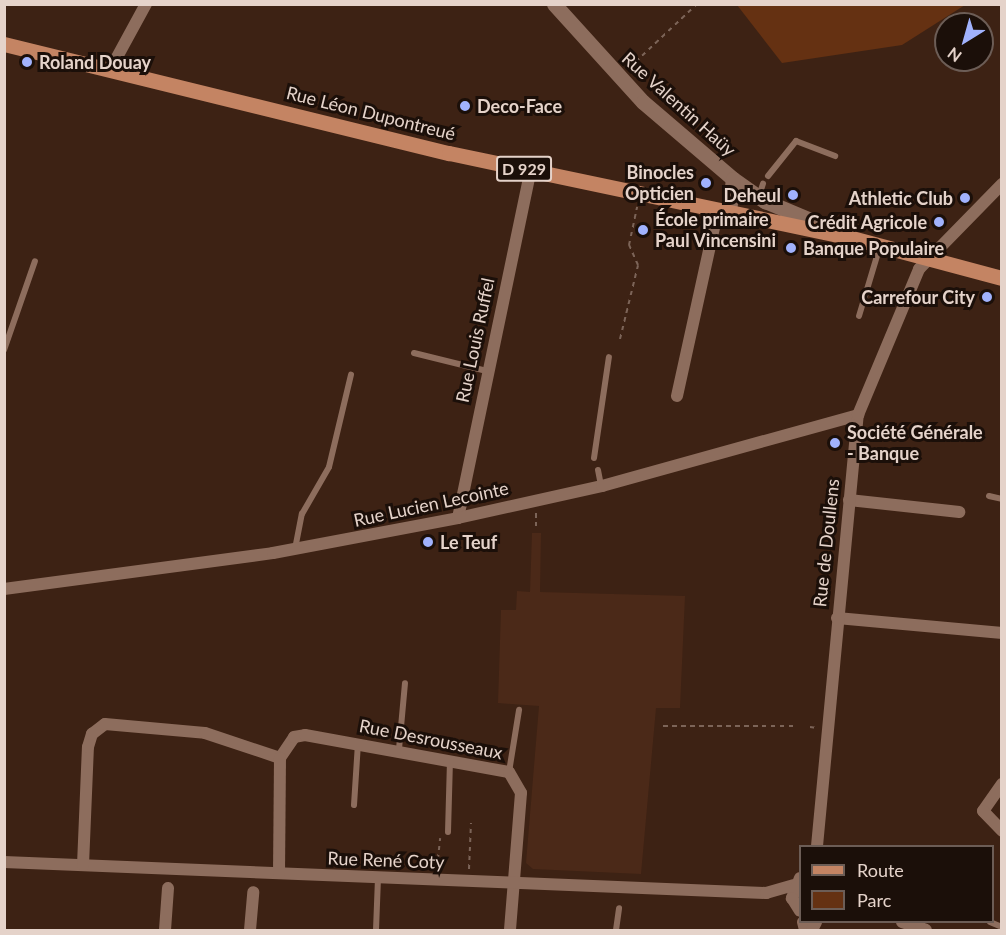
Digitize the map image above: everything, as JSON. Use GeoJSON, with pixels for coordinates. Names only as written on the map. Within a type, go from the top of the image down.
{"type":"FeatureCollection","features":[{"type":"Feature","properties":{"kind":"main road","name":"Rue Léon Dupontreué"},"geometry":{"type":"LineString","coordinates":[[4,44],[531,170],[730,211]]}},
{"type":"Feature","properties":{"kind":"main road","name":"D 929"},"geometry":{"type":"LineString","coordinates":[[730,211],[848,237],[1002,278]]}},
{"type":"Feature","properties":{"kind":"street"},"geometry":{"type":"LineString","coordinates":[[110,70],[146,4]]}},
{"type":"Feature","properties":{"kind":"street","name":"Rue Valentin Haüy"},"geometry":{"type":"LineString","coordinates":[[555,4],[618,78],[733,179],[730,211]]}},
{"type":"Feature","properties":{"kind":"street","name":"Rue Louis Ruffel"},"geometry":{"type":"LineString","coordinates":[[458,518],[531,170]]}},
{"type":"Feature","properties":{"kind":"street","name":"D 929"},"geometry":{"type":"LineString","coordinates":[[733,179],[848,237]]}},
{"type":"Feature","properties":{"kind":"street"},"geometry":{"type":"LineString","coordinates":[[928,259],[1002,184]]}},
{"type":"Feature","properties":{"kind":"street"},"geometry":{"type":"LineString","coordinates":[[677,396],[730,211],[757,190]]}},
{"type":"Feature","properties":{"kind":"street","name":"Rue de Doullens"},"geometry":{"type":"LineString","coordinates":[[817,845],[858,415],[928,259]]}},
{"type":"Feature","properties":{"kind":"street","name":"Rue Lucien Lecointe"},"geometry":{"type":"LineString","coordinates":[[4,590],[295,549],[458,518],[602,486],[858,415]]}},
{"type":"Feature","properties":{"kind":"street"},"geometry":{"type":"LineString","coordinates":[[849,500],[959,512]]}},
{"type":"Feature","properties":{"kind":"street"},"geometry":{"type":"LineString","coordinates":[[837,618],[1002,633]]}},
{"type":"Feature","properties":{"kind":"street"},"geometry":{"type":"LineString","coordinates":[[83,866],[88,747],[97,727],[205,733],[280,758],[279,873]]}},
{"type":"Feature","properties":{"kind":"street","name":"Rue Desrousseaux"},"geometry":{"type":"LineString","coordinates":[[280,758],[294,737],[399,749],[509,772],[521,793],[510,883],[510,930]]}},
{"type":"Feature","properties":{"kind":"street"},"geometry":{"type":"LineString","coordinates":[[1002,784],[982,811],[1002,831]]}},
{"type":"Feature","properties":{"kind":"street","name":"Rue René Coty"},"geometry":{"type":"LineString","coordinates":[[4,862],[766,892],[797,882]]}},
{"type":"Feature","properties":{"kind":"street"},"geometry":{"type":"LineString","coordinates":[[797,882],[798,908]]}},
{"type":"Feature","properties":{"kind":"street"},"geometry":{"type":"LineString","coordinates":[[165,930],[168,888]]}},
{"type":"Feature","properties":{"kind":"street"},"geometry":{"type":"LineString","coordinates":[[250,930],[253,892]]}},
{"type":"Feature","properties":{"kind":"street","name":"Rue René Coty"},"geometry":{"type":"LineString","coordinates":[[766,892],[798,908]]}},
{"type":"Feature","properties":{"kind":"lane"},"geometry":{"type":"LineString","coordinates":[[768,176],[796,141],[835,156]]}},
{"type":"Feature","properties":{"kind":"lane"},"geometry":{"type":"LineString","coordinates":[[859,316],[880,246]]}},
{"type":"Feature","properties":{"kind":"lane"},"geometry":{"type":"LineString","coordinates":[[4,350],[35,261]]}},
{"type":"Feature","properties":{"kind":"lane"},"geometry":{"type":"LineString","coordinates":[[414,353],[487,371]]}},
{"type":"Feature","properties":{"kind":"lane"},"geometry":{"type":"LineString","coordinates":[[594,458],[609,357]]}},
{"type":"Feature","properties":{"kind":"lane"},"geometry":{"type":"LineString","coordinates":[[295,549],[303,514],[329,467],[351,375]]}},
{"type":"Feature","properties":{"kind":"lane"},"geometry":{"type":"LineString","coordinates":[[598,470],[602,486]]}},
{"type":"Feature","properties":{"kind":"lane"},"geometry":{"type":"LineString","coordinates":[[990,496],[1002,499]]}},
{"type":"Feature","properties":{"kind":"lane"},"geometry":{"type":"LineString","coordinates":[[399,749],[405,683]]}},
{"type":"Feature","properties":{"kind":"lane"},"geometry":{"type":"LineString","coordinates":[[509,772],[519,710]]}},
{"type":"Feature","properties":{"kind":"lane"},"geometry":{"type":"LineString","coordinates":[[354,805],[357,743]]}},
{"type":"Feature","properties":{"kind":"lane"},"geometry":{"type":"LineString","coordinates":[[448,832],[450,761]]}},
{"type":"Feature","properties":{"kind":"lane"},"geometry":{"type":"LineString","coordinates":[[376,930],[378,877]]}},
{"type":"Feature","properties":{"kind":"lane"},"geometry":{"type":"LineString","coordinates":[[616,930],[619,908]]}},
{"type":"Feature","properties":{"kind":"path"},"geometry":{"type":"LineString","coordinates":[[618,78],[697,4]]}},
{"type":"Feature","properties":{"kind":"path"},"geometry":{"type":"LineString","coordinates":[[620,339],[638,265],[629,245],[641,193]]}},
{"type":"Feature","properties":{"kind":"path"},"geometry":{"type":"LineString","coordinates":[[534,501],[536,530]]}},
{"type":"Feature","properties":{"kind":"path"},"geometry":{"type":"LineString","coordinates":[[663,726],[796,726]]}},
{"type":"Feature","properties":{"kind":"path"},"geometry":{"type":"LineString","coordinates":[[469,881],[471,823]]}},
{"type":"Feature","properties":{"kind":"path"},"geometry":{"type":"LineString","coordinates":[[436,880],[440,835],[448,832]]}},
{"type":"Feature","properties":{"kind":"shaded area"},"geometry":{"type":"Polygon","coordinates":[[[532,533],[541,533],[540,592],[685,596],[680,708],[656,708],[641,874],[533,869],[526,863],[539,706],[498,703],[501,610],[516,610],[517,591],[530,592],[532,533]]]}},
{"type":"Feature","properties":{"kind":"green space"},"geometry":{"type":"Polygon","coordinates":[[[737,5],[965,5],[954,12],[934,12],[934,25],[902,45],[782,63],[737,5]]]}},
{"type":"Feature","properties":{"kind":"place","name":"Roland Douay"},"geometry":{"type":"Point","coordinates":[27,62]}},
{"type":"Feature","properties":{"kind":"place","name":"Deco-Face"},"geometry":{"type":"Point","coordinates":[465,106]}},
{"type":"Feature","properties":{"kind":"place","name":"Binocles Opticien"},"geometry":{"type":"Point","coordinates":[706,183]}},
{"type":"Feature","properties":{"kind":"place","name":"Deheul"},"geometry":{"type":"Point","coordinates":[793,195]}},
{"type":"Feature","properties":{"kind":"place","name":"Athletic Club"},"geometry":{"type":"Point","coordinates":[965,198]}},
{"type":"Feature","properties":{"kind":"place","name":"Crédit Agricole"},"geometry":{"type":"Point","coordinates":[939,222]}},
{"type":"Feature","properties":{"kind":"place","name":"École primaire Paul Vincensini"},"geometry":{"type":"Point","coordinates":[643,230]}},
{"type":"Feature","properties":{"kind":"place","name":"Banque Populaire"},"geometry":{"type":"Point","coordinates":[791,248]}},
{"type":"Feature","properties":{"kind":"place","name":"Carrefour City"},"geometry":{"type":"Point","coordinates":[987,297]}},
{"type":"Feature","properties":{"kind":"place","name":"Société Générale - Banque"},"geometry":{"type":"Point","coordinates":[835,443]}},
{"type":"Feature","properties":{"kind":"place","name":"Le Teuf"},"geometry":{"type":"Point","coordinates":[428,542]}}]}
